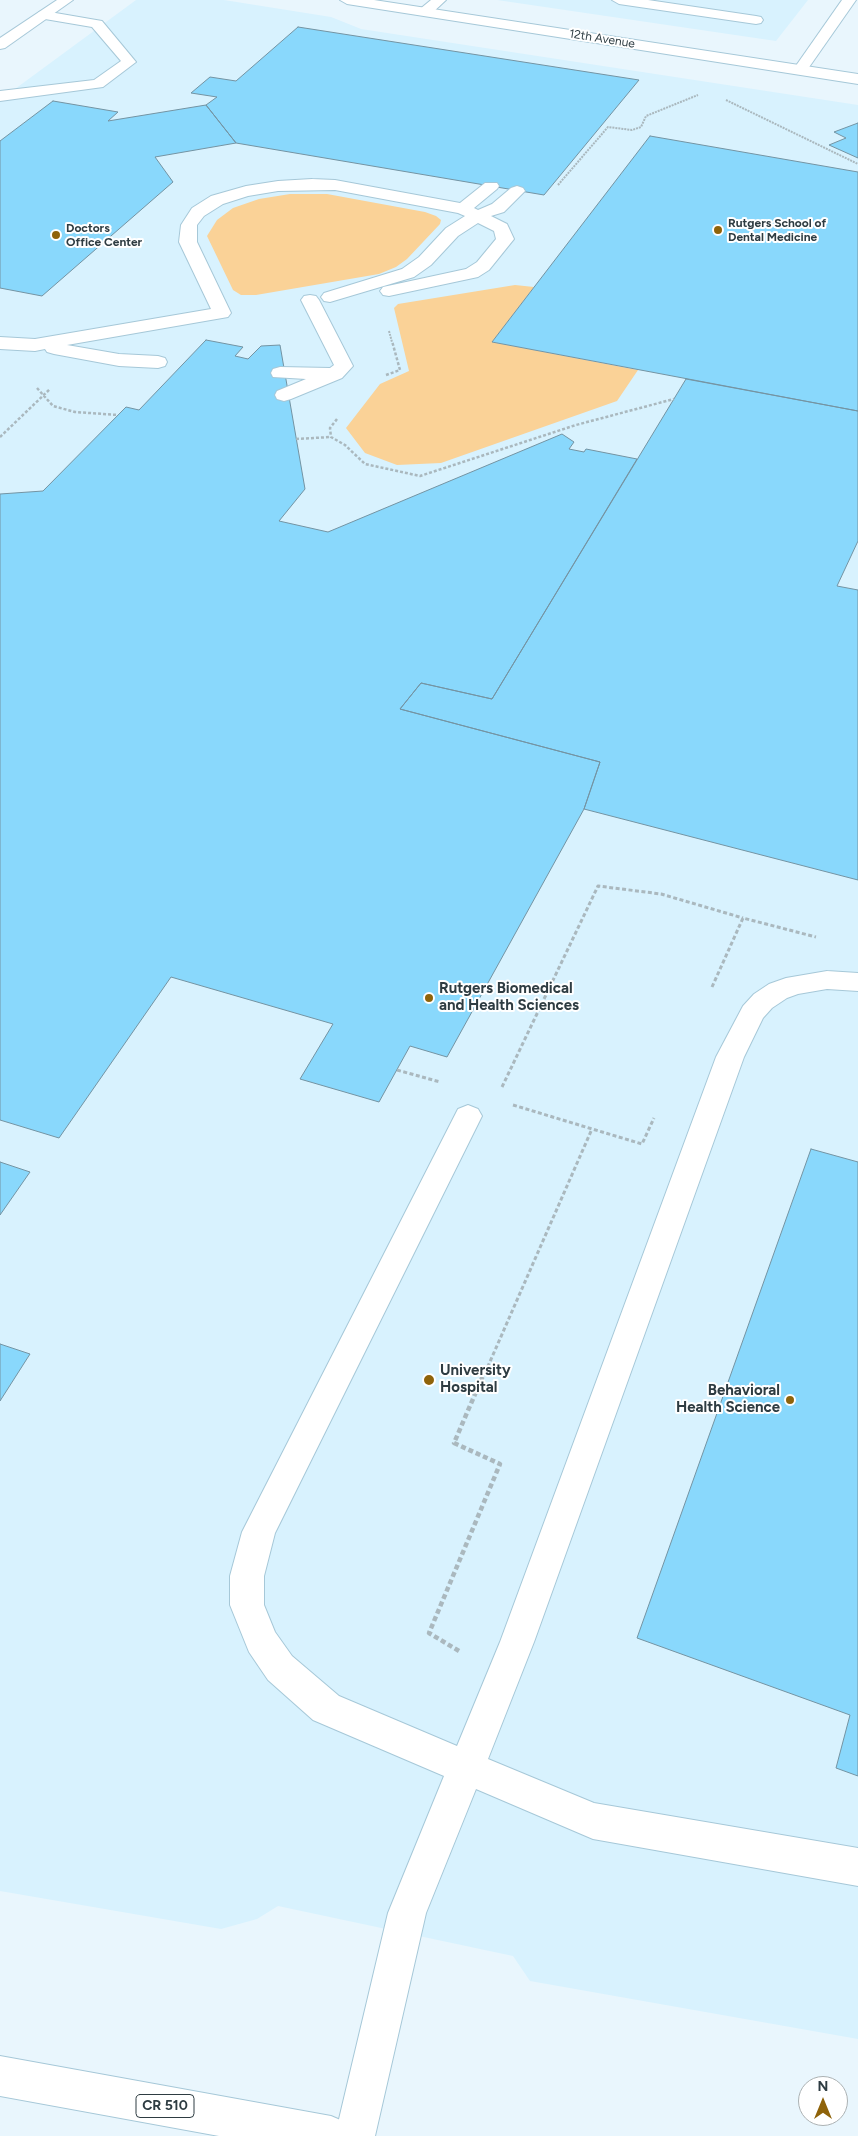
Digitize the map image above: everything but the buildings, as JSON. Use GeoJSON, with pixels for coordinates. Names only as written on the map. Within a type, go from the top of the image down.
{"type":"FeatureCollection","features":[{"type":"Feature","properties":{"kind":"street"},"geometry":{"type":"LineString","coordinates":[[0,45],[66,0]]}},
{"type":"Feature","properties":{"kind":"street","name":"12th Avenue"},"geometry":{"type":"LineString","coordinates":[[347,0],[858,79]]}},
{"type":"Feature","properties":{"kind":"street"},"geometry":{"type":"LineString","coordinates":[[425,12],[439,0]]}},
{"type":"Feature","properties":{"kind":"street"},"geometry":{"type":"LineString","coordinates":[[619,0],[756,20]]}},
{"type":"Feature","properties":{"kind":"street"},"geometry":{"type":"LineString","coordinates":[[800,70],[849,0]]}},
{"type":"Feature","properties":{"kind":"street"},"geometry":{"type":"LineString","coordinates":[[0,96],[98,84],[104,82],[128,62],[97,24],[44,15]]}},
{"type":"Feature","properties":{"kind":"street"},"geometry":{"type":"LineString","coordinates":[[35,345],[222,313],[188,242],[189,225],[198,212],[217,200],[246,191],[278,186],[335,185],[470,213],[500,228],[505,239],[483,266],[472,273],[357,297],[330,297],[408,273],[424,262],[470,213],[491,186]]}},
{"type":"Feature","properties":{"kind":"street"},"geometry":{"type":"LineString","coordinates":[[470,213],[498,208],[517,191]]}},
{"type":"Feature","properties":{"kind":"street"},"geometry":{"type":"LineString","coordinates":[[284,395],[335,374],[344,366],[310,300]]}},
{"type":"Feature","properties":{"kind":"street"},"geometry":{"type":"LineString","coordinates":[[0,343],[35,345],[119,360],[158,362]]}},
{"type":"Feature","properties":{"kind":"street"},"geometry":{"type":"LineString","coordinates":[[119,360],[140,377]]}},
{"type":"Feature","properties":{"kind":"street"},"geometry":{"type":"LineString","coordinates":[[280,373],[335,374]]}},
{"type":"Feature","properties":{"kind":"street"},"geometry":{"type":"LineString","coordinates":[[355,2136],[407,1913],[504,1676],[730,1058],[752,1013],[763,1000],[795,985],[827,980],[858,982]]}},
{"type":"Feature","properties":{"kind":"street"},"geometry":{"type":"LineString","coordinates":[[468,1116],[259,1532],[248,1576],[248,1605],[261,1641],[280,1668],[326,1708],[593,1821],[858,1867]]}},
{"type":"Feature","properties":{"kind":"street","name":"CR 510"},"geometry":{"type":"LineString","coordinates":[[0,2076],[331,2136]]}},
{"type":"Feature","properties":{"kind":"path"},"geometry":{"type":"LineString","coordinates":[[556,187],[608,127],[632,130],[641,127],[646,116],[699,94]]}},
{"type":"Feature","properties":{"kind":"path"},"geometry":{"type":"LineString","coordinates":[[726,100],[858,164]]}},
{"type":"Feature","properties":{"kind":"path"},"geometry":{"type":"LineString","coordinates":[[383,376],[400,370],[387,323]]}},
{"type":"Feature","properties":{"kind":"path"},"geometry":{"type":"LineString","coordinates":[[29,386],[39,388],[43,396],[53,406],[75,412],[118,415]]}},
{"type":"Feature","properties":{"kind":"path"},"geometry":{"type":"LineString","coordinates":[[0,437],[50,389]]}},
{"type":"Feature","properties":{"kind":"path"},"geometry":{"type":"LineString","coordinates":[[296,439],[331,437],[345,445],[365,464],[420,476],[576,425],[674,399]]}},
{"type":"Feature","properties":{"kind":"path"},"geometry":{"type":"LineString","coordinates":[[331,437],[330,428],[342,414]]}},
{"type":"Feature","properties":{"kind":"path"},"geometry":{"type":"LineString","coordinates":[[500,1091],[598,886],[661,894],[820,938]]}},
{"type":"Feature","properties":{"kind":"path"},"geometry":{"type":"LineString","coordinates":[[711,990],[743,918]]}},
{"type":"Feature","properties":{"kind":"path"},"geometry":{"type":"LineString","coordinates":[[398,1070],[442,1083]]}},
{"type":"Feature","properties":{"kind":"path"},"geometry":{"type":"LineString","coordinates":[[505,1102],[642,1144],[654,1117]]}},
{"type":"Feature","properties":{"kind":"path"},"geometry":{"type":"LineString","coordinates":[[504,1676],[429,1634],[500,1464],[454,1443],[592,1129]]}},
{"type":"Feature","properties":{"kind":"shaded area","name":"Rutgers Biomedical and Health Sciences"},"geometry":{"type":"Polygon","coordinates":[[[136,0],[224,0],[331,17],[361,29],[858,105],[858,2039],[530,1981],[513,1956],[278,1906],[257,1919],[221,1929],[0,1891],[0,100],[136,0]]]}},
{"type":"Feature","properties":{"kind":"shaded area"},"geometry":{"type":"Polygon","coordinates":[[[497,0],[808,0],[776,41],[497,0]]]}},
{"type":"Feature","properties":{"kind":"shaded area"},"geometry":{"type":"Polygon","coordinates":[[[290,194],[327,194],[425,212],[441,220],[440,224],[407,259],[396,267],[379,274],[256,295],[241,295],[233,290],[207,236],[217,220],[233,208],[259,199],[290,194]]]}},
{"type":"Feature","properties":{"kind":"shaded area"},"geometry":{"type":"Polygon","coordinates":[[[515,285],[534,287],[492,342],[638,370],[617,401],[441,463],[397,465],[365,453],[346,428],[380,384],[409,371],[394,308],[398,304],[515,285]]]}},
{"type":"Feature","properties":{"kind":"place","name":"Rutgers School of Dental Medicine"},"geometry":{"type":"Point","coordinates":[718,230]}},
{"type":"Feature","properties":{"kind":"place","name":"Doctors Office Center"},"geometry":{"type":"Point","coordinates":[56,235]}},
{"type":"Feature","properties":{"kind":"place","name":"Rutgers Biomedical and Health Sciences"},"geometry":{"type":"Point","coordinates":[429,998]}},
{"type":"Feature","properties":{"kind":"place","name":"University Hospital"},"geometry":{"type":"Point","coordinates":[429,1380]}},
{"type":"Feature","properties":{"kind":"place","name":"Behavioral Health Science"},"geometry":{"type":"Point","coordinates":[790,1400]}}]}
